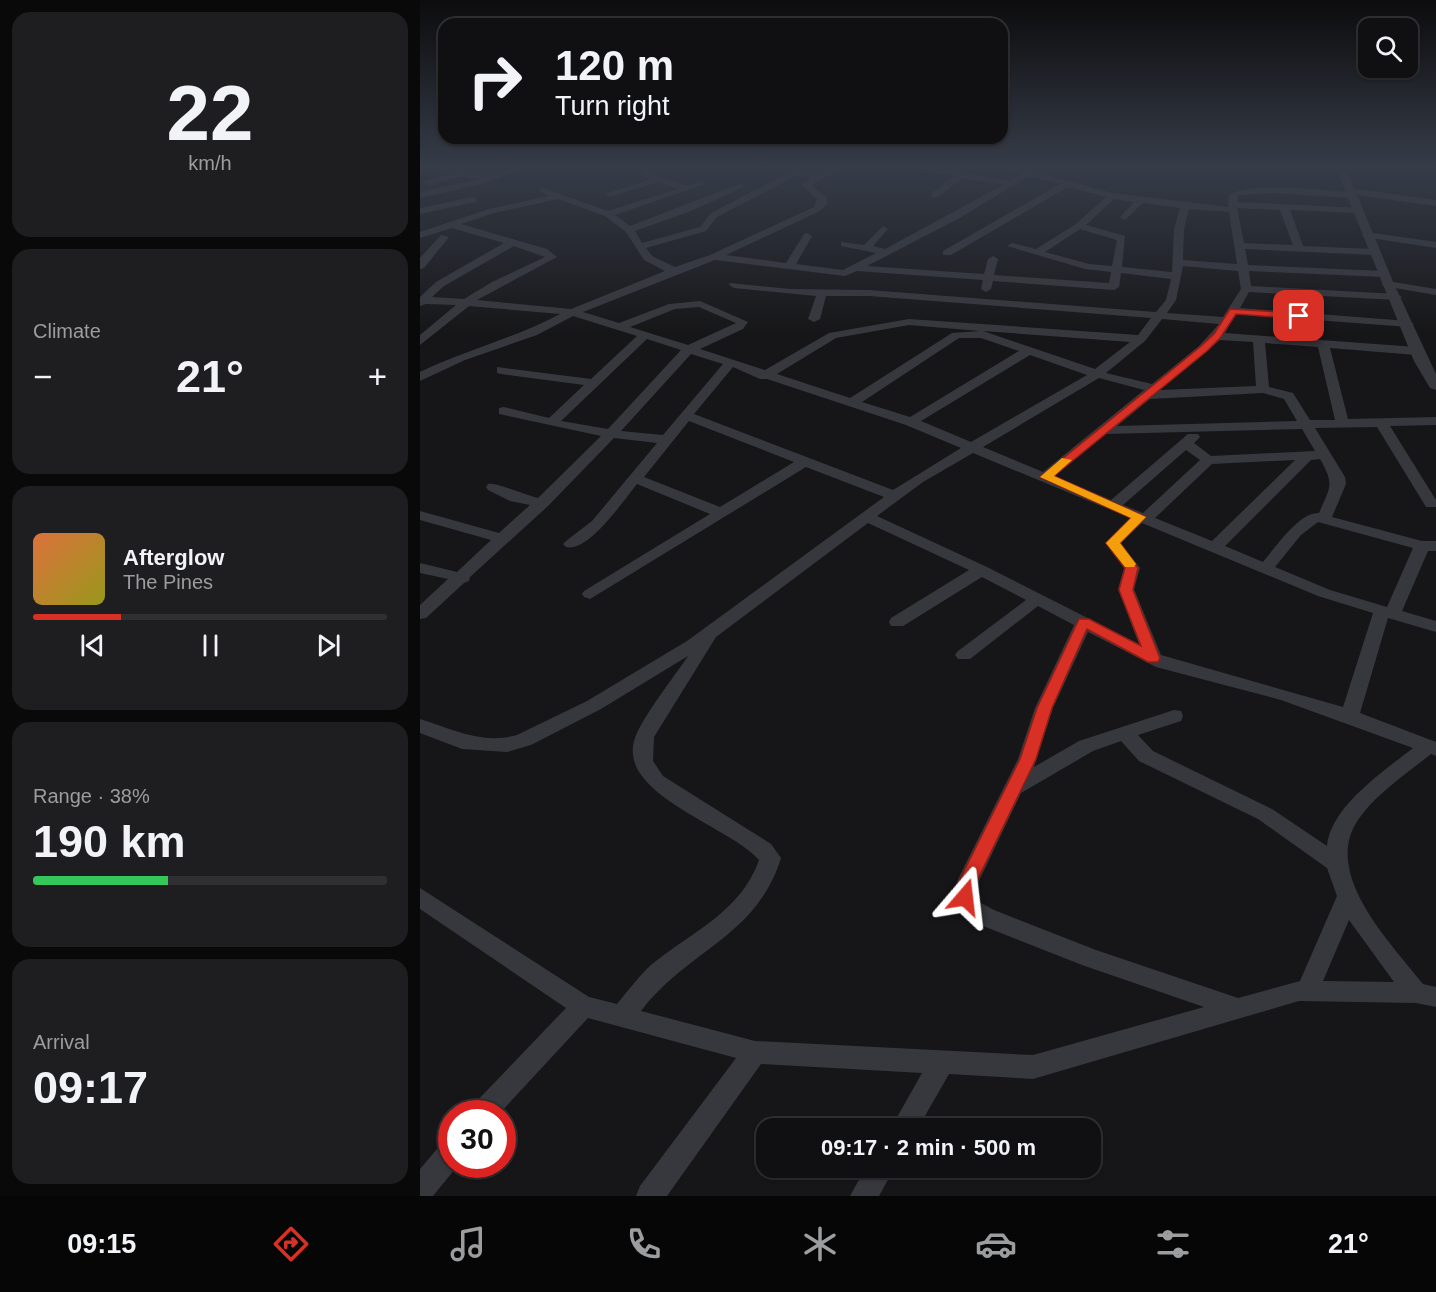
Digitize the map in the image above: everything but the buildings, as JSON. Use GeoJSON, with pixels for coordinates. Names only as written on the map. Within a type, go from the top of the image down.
{"type":"FeatureCollection","features":[{"type":"Feature","properties":{"kind":"street"},"geometry":{"type":"LineString","coordinates":[[420,235],[457,222]]}},
{"type":"Feature","properties":{"kind":"street"},"geometry":{"type":"LineString","coordinates":[[618,222],[629,230],[656,264],[674,271]]}},
{"type":"Feature","properties":{"kind":"street"},"geometry":{"type":"LineString","coordinates":[[629,230],[652,222]]}},
{"type":"Feature","properties":{"kind":"street"},"geometry":{"type":"LineString","coordinates":[[641,246],[703,230],[709,222]]}},
{"type":"Feature","properties":{"kind":"street"},"geometry":{"type":"LineString","coordinates":[[420,377],[460,357],[532,333],[572,312],[714,257],[790,222]]}},
{"type":"Feature","properties":{"kind":"street"},"geometry":{"type":"LineString","coordinates":[[714,257],[839,274],[858,268],[945,222]]}},
{"type":"Feature","properties":{"kind":"street"},"geometry":{"type":"LineString","coordinates":[[969,222],[990,227]]}},
{"type":"Feature","properties":{"kind":"street"},"geometry":{"type":"LineString","coordinates":[[932,275],[947,254],[999,222]]}},
{"type":"Feature","properties":{"kind":"street"},"geometry":{"type":"LineString","coordinates":[[1037,253],[1084,222]]}},
{"type":"Feature","properties":{"kind":"street"},"geometry":{"type":"LineString","coordinates":[[420,726],[462,742],[489,746],[507,745],[524,740],[594,705],[693,645],[895,496],[1097,374],[1141,339],[1171,300],[1177,276],[1181,222]]}},
{"type":"Feature","properties":{"kind":"street"},"geometry":{"type":"LineString","coordinates":[[1046,477],[1217,336],[1246,289],[1235,222]]}},
{"type":"Feature","properties":{"kind":"street"},"geometry":{"type":"LineString","coordinates":[[1289,222],[1299,249]]}},
{"type":"Feature","properties":{"kind":"street"},"geometry":{"type":"LineString","coordinates":[[1362,222],[1385,279],[1408,324],[1416,351],[1430,368],[1436,385]]}},
{"type":"Feature","properties":{"kind":"street"},"geometry":{"type":"LineString","coordinates":[[420,341],[468,301],[504,280],[552,257],[543,251],[450,224]]}},
{"type":"Feature","properties":{"kind":"street"},"geometry":{"type":"LineString","coordinates":[[1079,226],[1122,238],[1108,311]]}},
{"type":"Feature","properties":{"kind":"street"},"geometry":{"type":"LineString","coordinates":[[866,249],[884,229]]}},
{"type":"Feature","properties":{"kind":"street"},"geometry":{"type":"LineString","coordinates":[[919,235],[949,244],[947,254]]}},
{"type":"Feature","properties":{"kind":"street"},"geometry":{"type":"LineString","coordinates":[[1367,235],[1436,245]]}},
{"type":"Feature","properties":{"kind":"street"},"geometry":{"type":"LineString","coordinates":[[789,267],[807,236]]}},
{"type":"Feature","properties":{"kind":"street"},"geometry":{"type":"LineString","coordinates":[[420,267],[428,254],[444,237]]}},
{"type":"Feature","properties":{"kind":"street"},"geometry":{"type":"LineString","coordinates":[[422,301],[440,285],[511,243]]}},
{"type":"Feature","properties":{"kind":"street"},"geometry":{"type":"LineString","coordinates":[[844,244],[887,252]]}},
{"type":"Feature","properties":{"kind":"street"},"geometry":{"type":"LineString","coordinates":[[1012,246],[1077,265],[1177,276]]}},
{"type":"Feature","properties":{"kind":"street"},"geometry":{"type":"LineString","coordinates":[[1240,246],[1374,252]]}},
{"type":"Feature","properties":{"kind":"street"},"geometry":{"type":"LineString","coordinates":[[984,302],[993,259]]}},
{"type":"Feature","properties":{"kind":"street"},"geometry":{"type":"LineString","coordinates":[[1178,263],[1385,279],[1436,292]]}},
{"type":"Feature","properties":{"kind":"street"},"geometry":{"type":"LineString","coordinates":[[858,268],[1114,287]]}},
{"type":"Feature","properties":{"kind":"street"},"geometry":{"type":"LineString","coordinates":[[734,285],[1160,315],[1408,324]]}},
{"type":"Feature","properties":{"kind":"street"},"geometry":{"type":"LineString","coordinates":[[1246,289],[1396,297]]}},
{"type":"Feature","properties":{"kind":"street"},"geometry":{"type":"LineString","coordinates":[[814,318],[822,292]]}},
{"type":"Feature","properties":{"kind":"street"},"geometry":{"type":"LineString","coordinates":[[422,301],[468,301],[572,312],[689,349],[764,376],[911,422],[1213,549],[1324,593],[1436,627]]}},
{"type":"Feature","properties":{"kind":"street"},"geometry":{"type":"LineString","coordinates":[[420,614],[463,578],[543,504],[689,349],[739,327],[742,322],[700,304],[673,306],[619,327]]}},
{"type":"Feature","properties":{"kind":"street"},"geometry":{"type":"LineString","coordinates":[[764,376],[833,335],[909,322],[1141,339]]}},
{"type":"Feature","properties":{"kind":"street"},"geometry":{"type":"LineString","coordinates":[[851,403],[956,335],[975,333],[1030,349],[1151,392],[1263,389],[1288,396],[1306,424],[1315,455],[1339,484],[1324,519]]}},
{"type":"Feature","properties":{"kind":"street"},"geometry":{"type":"LineString","coordinates":[[551,423],[645,335]]}},
{"type":"Feature","properties":{"kind":"street"},"geometry":{"type":"LineString","coordinates":[[1217,336],[1416,351]]}},
{"type":"Feature","properties":{"kind":"street"},"geometry":{"type":"LineString","coordinates":[[1259,339],[1263,389]]}},
{"type":"Feature","properties":{"kind":"street"},"geometry":{"type":"LineString","coordinates":[[1323,344],[1343,424]]}},
{"type":"Feature","properties":{"kind":"street"},"geometry":{"type":"LineString","coordinates":[[911,422],[1030,349]]}},
{"type":"Feature","properties":{"kind":"street"},"geometry":{"type":"LineString","coordinates":[[571,544],[597,524],[730,363]]}},
{"type":"Feature","properties":{"kind":"street"},"geometry":{"type":"LineString","coordinates":[[501,370],[593,383]]}},
{"type":"Feature","properties":{"kind":"street"},"geometry":{"type":"LineString","coordinates":[[504,411],[551,423],[611,434],[668,440]]}},
{"type":"Feature","properties":{"kind":"street"},"geometry":{"type":"LineString","coordinates":[[687,416],[895,496]]}},
{"type":"Feature","properties":{"kind":"street"},"geometry":{"type":"LineString","coordinates":[[1103,430],[1203,430],[1306,424],[1436,421]]}},
{"type":"Feature","properties":{"kind":"street"},"geometry":{"type":"LineString","coordinates":[[1381,422],[1431,504]]}},
{"type":"Feature","properties":{"kind":"street"},"geometry":{"type":"LineString","coordinates":[[1113,506],[1203,430]]}},
{"type":"Feature","properties":{"kind":"street"},"geometry":{"type":"LineString","coordinates":[[1185,443],[1208,460]]}},
{"type":"Feature","properties":{"kind":"street"},"geometry":{"type":"LineString","coordinates":[[1153,658],[1126,590],[1132,568],[1113,543],[1208,460],[1315,455]]}},
{"type":"Feature","properties":{"kind":"street"},"geometry":{"type":"LineString","coordinates":[[1213,549],[1315,455]]}},
{"type":"Feature","properties":{"kind":"street"},"geometry":{"type":"LineString","coordinates":[[590,594],[804,462]]}},
{"type":"Feature","properties":{"kind":"street"},"geometry":{"type":"LineString","coordinates":[[637,478],[721,513]]}},
{"type":"Feature","properties":{"kind":"street"},"geometry":{"type":"LineString","coordinates":[[493,487],[515,498],[543,504]]}},
{"type":"Feature","properties":{"kind":"street"},"geometry":{"type":"LineString","coordinates":[[420,515],[504,539]]}},
{"type":"Feature","properties":{"kind":"street"},"geometry":{"type":"LineString","coordinates":[[867,517],[981,570],[1178,669],[1286,695],[1350,716],[1432,748]]}},
{"type":"Feature","properties":{"kind":"street"},"geometry":{"type":"LineString","coordinates":[[1265,569],[1296,532],[1316,517],[1429,546],[1387,612],[1350,716]]}},
{"type":"Feature","properties":{"kind":"street"},"geometry":{"type":"LineString","coordinates":[[420,568],[463,578]]}},
{"type":"Feature","properties":{"kind":"street"},"geometry":{"type":"LineString","coordinates":[[897,622],[981,570]]}},
{"type":"Feature","properties":{"kind":"street"},"geometry":{"type":"LineString","coordinates":[[964,655],[1037,599]]}},
{"type":"Feature","properties":{"kind":"street"},"geometry":{"type":"LineString","coordinates":[[1084,622],[1044,708],[1028,759],[968,881],[965,897],[973,909],[1090,958],[1240,1009]]}},
{"type":"Feature","properties":{"kind":"street"},"geometry":{"type":"LineString","coordinates":[[622,1016],[660,972],[738,915],[768,870],[770,858],[763,850],[656,781],[645,770],[641,754],[645,737],[714,629]]}},
{"type":"Feature","properties":{"kind":"street"},"geometry":{"type":"LineString","coordinates":[[1011,790],[1086,746],[1174,716]]}},
{"type":"Feature","properties":{"kind":"street"},"geometry":{"type":"LineString","coordinates":[[1125,733],[1146,756],[1265,814],[1335,862]]}},
{"type":"Feature","properties":{"kind":"street"},"geometry":{"type":"LineString","coordinates":[[1426,995],[1347,898],[1335,862],[1338,838],[1348,818],[1380,785],[1432,748]]}},
{"type":"Feature","properties":{"kind":"street"},"geometry":{"type":"LineString","coordinates":[[420,897],[583,1006],[755,1052],[1033,1067],[1299,991],[1426,995]]}},
{"type":"Feature","properties":{"kind":"street"},"geometry":{"type":"LineString","coordinates":[[1307,992],[1347,898]]}},
{"type":"Feature","properties":{"kind":"street"},"geometry":{"type":"LineString","coordinates":[[495,1100],[583,1006]]}},
{"type":"Feature","properties":{"kind":"street"},"geometry":{"type":"LineString","coordinates":[[650,1196],[755,1052]]}},
{"type":"Feature","properties":{"kind":"street"},"geometry":{"type":"LineString","coordinates":[[910,1118],[942,1062]]}},
{"type":"Feature","properties":{"kind":"street"},"geometry":{"type":"LineString","coordinates":[[420,1190],[438,1168]]}},
{"type":"Feature","properties":{"kind":"street"},"geometry":{"type":"LineString","coordinates":[[864,1196],[875,1178]]}},
{"type":"Feature","properties":{"kind":"slow traffic"},"geometry":{"type":"LineString","coordinates":[[1066,460],[1046,477],[1139,517],[1113,543],[1129,564]]}},
{"type":"Feature","properties":{"kind":"route"},"geometry":{"type":"LineString","coordinates":[[965,897],[968,881],[1028,759],[1044,708],[1084,622],[1153,658],[1126,590],[1132,568],[1113,543],[1139,517],[1046,477],[1203,349],[1217,336],[1234,311],[1299,316]]}}]}
